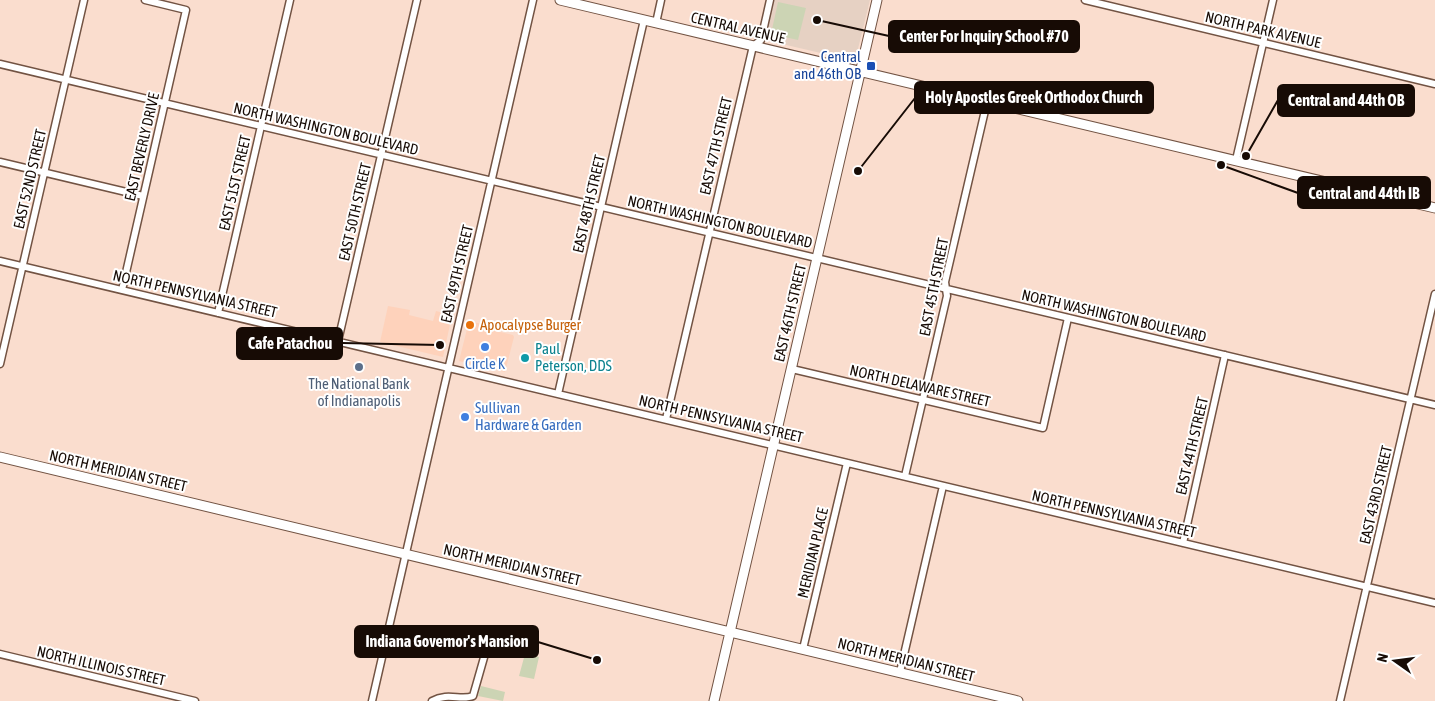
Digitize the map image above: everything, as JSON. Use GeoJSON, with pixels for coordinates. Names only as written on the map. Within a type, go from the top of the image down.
{"type":"FeatureCollection","features":[{"type":"Feature","properties":{"kind":"main road","name":"CENTRAL AVENUE"},"geometry":{"type":"LineString","coordinates":[[560,0],[1435,208]]}},
{"type":"Feature","properties":{"kind":"main road","name":"EAST 46TH STREET"},"geometry":{"type":"LineString","coordinates":[[714,701],[877,0]]}},
{"type":"Feature","properties":{"kind":"main road","name":"NORTH MERIDIAN STREET"},"geometry":{"type":"LineString","coordinates":[[0,457],[1018,701]]}},
{"type":"Feature","properties":{"kind":"street","name":"EAST 52ND STREET"},"geometry":{"type":"LineString","coordinates":[[0,364],[84,0]]}},
{"type":"Feature","properties":{"kind":"street","name":"EAST BEVERLY DRIVE"},"geometry":{"type":"LineString","coordinates":[[122,290],[186,10],[145,0]]}},
{"type":"Feature","properties":{"kind":"street","name":"EAST 51ST STREET"},"geometry":{"type":"LineString","coordinates":[[218,313],[290,0]]}},
{"type":"Feature","properties":{"kind":"street","name":"EAST 50TH STREET"},"geometry":{"type":"LineString","coordinates":[[338,341],[417,0]]}},
{"type":"Feature","properties":{"kind":"street","name":"EAST 49TH STREET"},"geometry":{"type":"LineString","coordinates":[[372,701],[533,0]]}},
{"type":"Feature","properties":{"kind":"street"},"geometry":{"type":"LineString","coordinates":[[656,23],[661,0]]}},
{"type":"Feature","properties":{"kind":"street","name":"EAST 47TH STREET"},"geometry":{"type":"LineString","coordinates":[[666,419],[752,46],[761,40],[770,0]]}},
{"type":"Feature","properties":{"kind":"street","name":"NORTH PARK AVENUE"},"geometry":{"type":"LineString","coordinates":[[1084,0],[1435,84]]}},
{"type":"Feature","properties":{"kind":"street"},"geometry":{"type":"LineString","coordinates":[[1236,160],[1273,0]]}},
{"type":"Feature","properties":{"kind":"street","name":"EAST 48TH STREET"},"geometry":{"type":"LineString","coordinates":[[558,394],[644,20]]}},
{"type":"Feature","properties":{"kind":"street","name":"NORTH WASHINGTON BOULEVARD"},"geometry":{"type":"LineString","coordinates":[[0,64],[1435,405]]}},
{"type":"Feature","properties":{"kind":"street","name":"EAST 45TH STREET"},"geometry":{"type":"LineString","coordinates":[[905,476],[947,296],[945,282],[987,102]]}},
{"type":"Feature","properties":{"kind":"street"},"geometry":{"type":"LineString","coordinates":[[0,162],[143,196]]}},
{"type":"Feature","properties":{"kind":"street","name":"NORTH PENNSYLVANIA STREET"},"geometry":{"type":"LineString","coordinates":[[0,261],[1435,604]]}},
{"type":"Feature","properties":{"kind":"street","name":"EAST 43RD STREET"},"geometry":{"type":"LineString","coordinates":[[1340,701],[1435,294]]}},
{"type":"Feature","properties":{"kind":"street","name":"NORTH DELAWARE STREET"},"geometry":{"type":"LineString","coordinates":[[792,369],[1043,428],[1068,318]]}},
{"type":"Feature","properties":{"kind":"street","name":"EAST 44TH STREET"},"geometry":{"type":"LineString","coordinates":[[1182,543],[1225,355]]}},
{"type":"Feature","properties":{"kind":"street","name":"MERIDIAN PLACE"},"geometry":{"type":"LineString","coordinates":[[803,649],[847,463]]}},
{"type":"Feature","properties":{"kind":"street"},"geometry":{"type":"LineString","coordinates":[[900,672],[943,486]]}},
{"type":"Feature","properties":{"kind":"street","name":"NORTH ILLINOIS STREET"},"geometry":{"type":"LineString","coordinates":[[0,654],[195,701]]}},
{"type":"Feature","properties":{"kind":"street"},"geometry":{"type":"LineString","coordinates":[[432,701],[444,696],[466,700],[473,696],[485,654]]}},
{"type":"Feature","properties":{"kind":"shaded area"},"geometry":{"type":"Polygon","coordinates":[[[774,0],[870,0],[855,61],[765,40],[774,0]]]}},
{"type":"Feature","properties":{"kind":"shaded area"},"geometry":{"type":"Polygon","coordinates":[[[388,306],[410,310],[409,315],[433,321],[436,311],[452,315],[443,357],[380,342],[388,306]]]}},
{"type":"Feature","properties":{"kind":"shaded area"},"geometry":{"type":"Polygon","coordinates":[[[469,321],[491,326],[491,330],[513,335],[505,372],[459,361],[469,321]]]}},
{"type":"Feature","properties":{"kind":"green space"},"geometry":{"type":"Polygon","coordinates":[[[778,2],[806,8],[798,40],[771,34],[778,2]]]}},
{"type":"Feature","properties":{"kind":"green space"},"geometry":{"type":"Polygon","coordinates":[[[525,654],[539,657],[534,679],[519,676],[525,654]]]}},
{"type":"Feature","properties":{"kind":"green space"},"geometry":{"type":"Polygon","coordinates":[[[481,686],[505,692],[503,701],[478,696],[481,686]]]}},
{"type":"Feature","properties":{"kind":"place","name":"Center For Inquiry School #70"},"geometry":{"type":"Point","coordinates":[817,20]}},
{"type":"Feature","properties":{"kind":"place","name":"Central and 46th OB"},"geometry":{"type":"Point","coordinates":[871,66]}},
{"type":"Feature","properties":{"kind":"place","name":"Central and 44th OB"},"geometry":{"type":"Point","coordinates":[1246,156]}},
{"type":"Feature","properties":{"kind":"place","name":"Central and 44th IB"},"geometry":{"type":"Point","coordinates":[1221,165]}},
{"type":"Feature","properties":{"kind":"place","name":"Holy Apostles Greek Orthodox Church"},"geometry":{"type":"Point","coordinates":[858,171]}},
{"type":"Feature","properties":{"kind":"place","name":"Apocalypse Burger"},"geometry":{"type":"Point","coordinates":[470,325]}},
{"type":"Feature","properties":{"kind":"place","name":"Cafe Patachou"},"geometry":{"type":"Point","coordinates":[440,345]}},
{"type":"Feature","properties":{"kind":"place","name":"Circle K"},"geometry":{"type":"Point","coordinates":[485,347]}},
{"type":"Feature","properties":{"kind":"place","name":"Paul Peterson, DDS"},"geometry":{"type":"Point","coordinates":[525,358]}},
{"type":"Feature","properties":{"kind":"place","name":"The National Bank of Indianapolis"},"geometry":{"type":"Point","coordinates":[359,367]}},
{"type":"Feature","properties":{"kind":"place","name":"Sullivan Hardware & Garden"},"geometry":{"type":"Point","coordinates":[465,417]}},
{"type":"Feature","properties":{"kind":"place","name":"Indiana Governor's Mansion"},"geometry":{"type":"Point","coordinates":[597,660]}}]}
